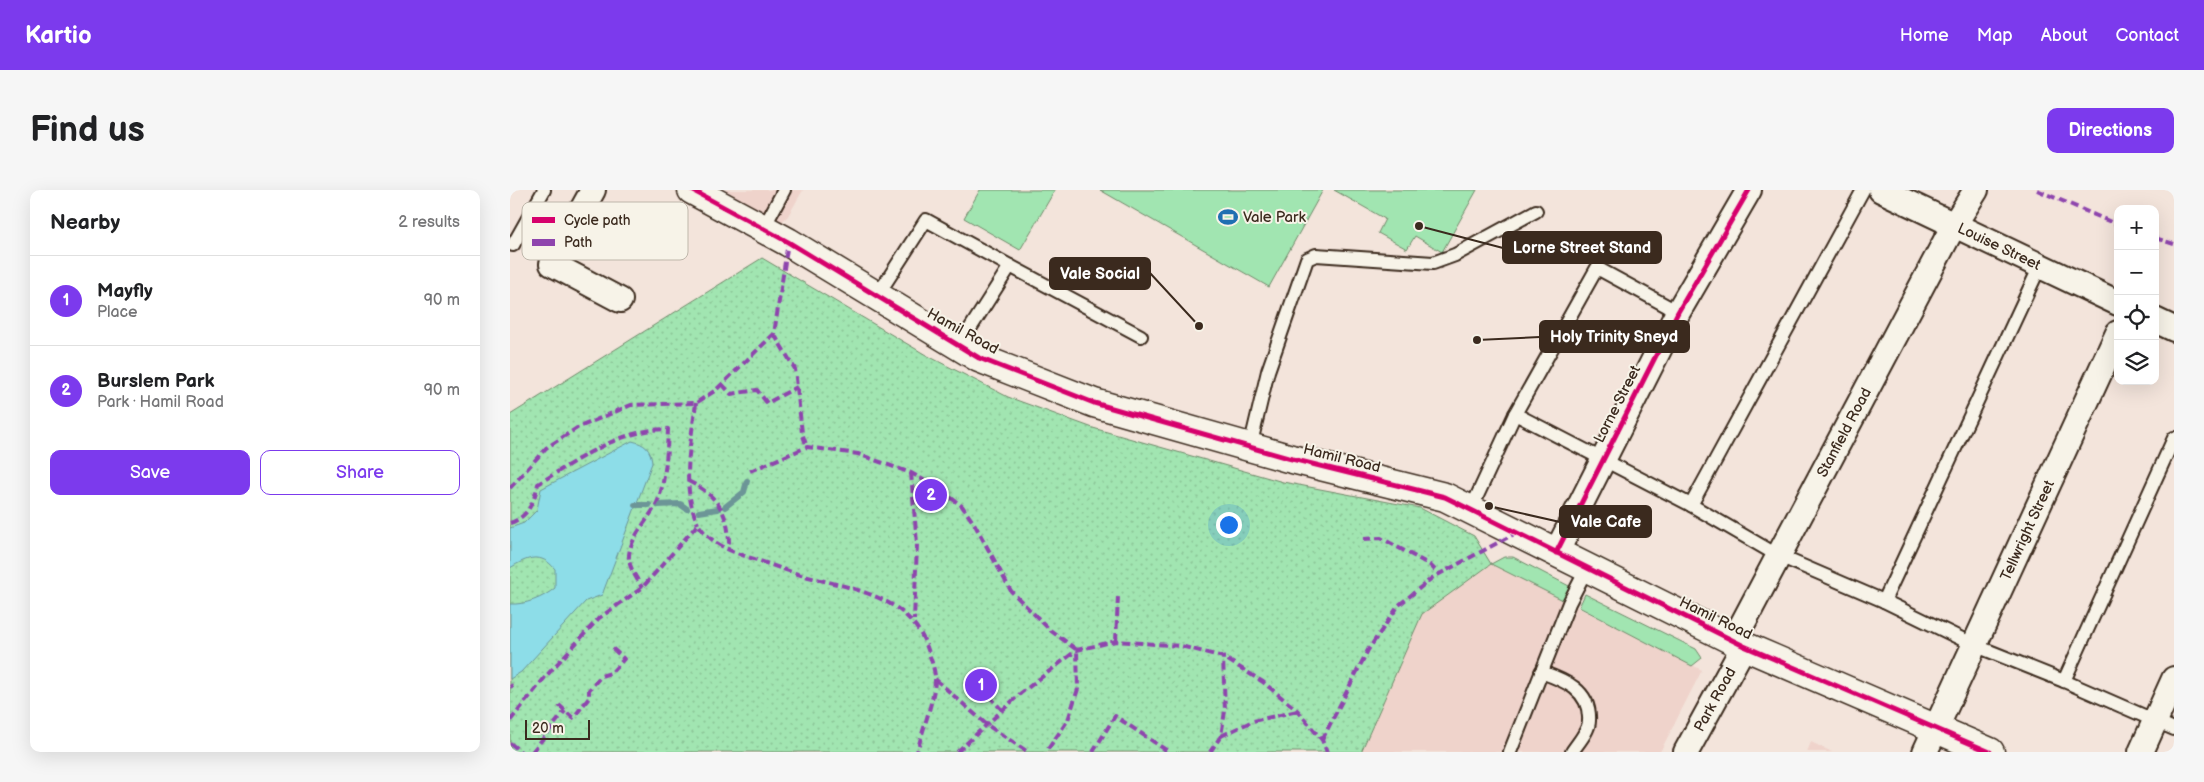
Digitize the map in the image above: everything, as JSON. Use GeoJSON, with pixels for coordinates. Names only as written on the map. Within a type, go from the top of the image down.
{"type":"FeatureCollection","features":[{"type":"Feature","properties":{"kind":"street"},"geometry":{"type":"LineString","coordinates":[[586,202],[593,190]]}},
{"type":"Feature","properties":{"kind":"street","name":"Hamil Road"},"geometry":{"type":"LineString","coordinates":[[692,190],[763,229],[979,358],[1094,403],[1250,447],[1417,489],[1445,498],[1931,740],[1990,752]]}},
{"type":"Feature","properties":{"kind":"street","name":"Lorne Street"},"geometry":{"type":"LineString","coordinates":[[1556,553],[1678,312],[1748,190]]}},
{"type":"Feature","properties":{"kind":"street","name":"Louise Street"},"geometry":{"type":"LineString","coordinates":[[1881,190],[2114,301]]}},
{"type":"Feature","properties":{"kind":"street","name":"Stanfield Road"},"geometry":{"type":"LineString","coordinates":[[1739,643],[1777,554],[1954,225],[1976,190]]}},
{"type":"Feature","properties":{"kind":"street"},"geometry":{"type":"LineString","coordinates":[[554,260],[552,264],[620,300]]}},
{"type":"Feature","properties":{"kind":"street"},"geometry":{"type":"LineString","coordinates":[[2159,322],[2174,328]]}},
{"type":"Feature","properties":{"kind":"street","name":"Tellwright Street"},"geometry":{"type":"LineString","coordinates":[[1931,740],[2114,340]]}},
{"type":"Feature","properties":{"kind":"street","name":"Park Road"},"geometry":{"type":"LineString","coordinates":[[1686,752],[1739,643]]}},
{"type":"Feature","properties":{"kind":"street"},"geometry":{"type":"LineString","coordinates":[[2141,752],[2165,726],[2174,679]]}},
{"type":"Feature","properties":{"kind":"lane"},"geometry":{"type":"LineString","coordinates":[[537,202],[544,190]]}},
{"type":"Feature","properties":{"kind":"lane"},"geometry":{"type":"LineString","coordinates":[[763,229],[784,190]]}},
{"type":"Feature","properties":{"kind":"lane"},"geometry":{"type":"LineString","coordinates":[[1691,505],[1863,190]]}},
{"type":"Feature","properties":{"kind":"lane"},"geometry":{"type":"LineString","coordinates":[[1250,447],[1268,371],[1306,259],[1316,255],[1433,263],[1455,255],[1536,211]]}},
{"type":"Feature","properties":{"kind":"lane"},"geometry":{"type":"LineString","coordinates":[[877,296],[926,220],[1141,336]]}},
{"type":"Feature","properties":{"kind":"lane"},"geometry":{"type":"LineString","coordinates":[[513,245],[522,229]]}},
{"type":"Feature","properties":{"kind":"lane"},"geometry":{"type":"LineString","coordinates":[[959,346],[1010,266]]}},
{"type":"Feature","properties":{"kind":"lane"},"geometry":{"type":"LineString","coordinates":[[1884,601],[2040,266]]}},
{"type":"Feature","properties":{"kind":"lane"},"geometry":{"type":"LineString","coordinates":[[1471,510],[1515,414],[1597,268],[1678,312]]}},
{"type":"Feature","properties":{"kind":"lane"},"geometry":{"type":"LineString","coordinates":[[1515,414],[1691,505],[1777,554],[1884,601],[1974,645],[2064,680],[2165,726]]}},
{"type":"Feature","properties":{"kind":"lane"},"geometry":{"type":"LineString","coordinates":[[2064,680],[2174,438]]}},
{"type":"Feature","properties":{"kind":"lane"},"geometry":{"type":"LineString","coordinates":[[1510,752],[1569,603],[1587,568]]}},
{"type":"Feature","properties":{"kind":"lane"},"geometry":{"type":"LineString","coordinates":[[1541,672],[1567,681],[1579,690],[1587,705],[1590,722],[1572,752]]}},
{"type":"Feature","properties":{"kind":"shaded area"},"geometry":{"type":"Polygon","coordinates":[[[690,190],[803,190],[788,216],[770,233],[690,190]]]}},
{"type":"Feature","properties":{"kind":"shaded area"},"geometry":{"type":"Polygon","coordinates":[[[1491,564],[1702,670],[1660,752],[1361,752],[1422,614],[1491,564]]]}},
{"type":"Feature","properties":{"kind":"shaded area"},"geometry":{"type":"Polygon","coordinates":[[[1811,742],[1832,752],[1807,752],[1811,742]]]}},
{"type":"Feature","properties":{"kind":"green space"},"geometry":{"type":"Polygon","coordinates":[[[980,190],[1055,190],[1020,250],[964,218],[980,190]]]}},
{"type":"Feature","properties":{"kind":"green space","name":"Vale Park"},"geometry":{"type":"Polygon","coordinates":[[[1100,190],[1323,190],[1269,287],[1100,190]]]}},
{"type":"Feature","properties":{"kind":"green space","name":"Vale Park"},"geometry":{"type":"Polygon","coordinates":[[[1334,190],[1477,190],[1442,252],[1415,236],[1407,249],[1378,233],[1385,219],[1334,190]]]}},
{"type":"Feature","properties":{"kind":"green space"},"geometry":{"type":"Polygon","coordinates":[[[762,258],[926,355],[1008,397],[1093,428],[1283,482],[1420,508],[1474,536],[1491,564],[1422,614],[1361,752],[510,752],[510,415],[762,258]]]}},
{"type":"Feature","properties":{"kind":"green space"},"geometry":{"type":"Polygon","coordinates":[[[1504,557],[1513,557],[1571,587],[1563,600],[1491,564],[1504,557]]]}},
{"type":"Feature","properties":{"kind":"green space"},"geometry":{"type":"Polygon","coordinates":[[[1585,594],[1696,649],[1702,658],[1692,666],[1579,607],[1585,594]]]}},
{"type":"Feature","properties":{"kind":"water"},"geometry":{"type":"Polygon","coordinates":[[[632,441],[649,451],[652,463],[602,595],[586,601],[521,672],[510,679],[510,604],[534,600],[555,588],[555,569],[545,560],[539,558],[528,559],[510,568],[510,528],[524,523],[537,510],[541,489],[632,441]]]}},
{"type":"Feature","properties":{"kind":"waterway"},"geometry":{"type":"LineString","coordinates":[[725,507],[744,492],[747,481]]}},
{"type":"Feature","properties":{"kind":"waterway"},"geometry":{"type":"LineString","coordinates":[[658,505],[680,504],[687,509]]}},
{"type":"Feature","properties":{"kind":"waterway"},"geometry":{"type":"LineString","coordinates":[[635,505],[649,505]]}},
{"type":"Feature","properties":{"kind":"waterway"},"geometry":{"type":"LineString","coordinates":[[699,512],[718,509]]}},
{"type":"Feature","properties":{"kind":"marked path"},"geometry":{"type":"LineString","coordinates":[[2037,190],[2114,223]]}},
{"type":"Feature","properties":{"kind":"marked path"},"geometry":{"type":"LineString","coordinates":[[2159,239],[2174,244]]}},
{"type":"Feature","properties":{"kind":"marked path"},"geometry":{"type":"LineString","coordinates":[[510,488],[546,448],[577,428],[631,405],[696,403],[716,390],[774,334],[788,242]]}},
{"type":"Feature","properties":{"kind":"marked path"},"geometry":{"type":"LineString","coordinates":[[774,334],[795,369],[802,433],[807,447]]}},
{"type":"Feature","properties":{"kind":"marked path"},"geometry":{"type":"LineString","coordinates":[[722,384],[731,394],[757,390],[767,403],[797,387]]}},
{"type":"Feature","properties":{"kind":"marked path"},"geometry":{"type":"LineString","coordinates":[[696,403],[688,464],[688,479],[689,494],[698,524]]}},
{"type":"Feature","properties":{"kind":"marked path"},"geometry":{"type":"LineString","coordinates":[[510,523],[526,513],[538,484],[568,465],[616,440],[650,430],[668,429],[665,472],[659,498],[656,506],[636,536],[629,552],[631,567],[642,588]]}},
{"type":"Feature","properties":{"kind":"marked path"},"geometry":{"type":"LineString","coordinates":[[750,471],[807,447],[858,454],[911,473],[938,488],[962,506],[975,525],[1011,591],[1050,630],[1077,650],[1078,689],[1068,720],[1046,752]]}},
{"type":"Feature","properties":{"kind":"marked path"},"geometry":{"type":"LineString","coordinates":[[911,473],[917,544],[914,620]]}},
{"type":"Feature","properties":{"kind":"marked path"},"geometry":{"type":"LineString","coordinates":[[688,481],[708,493],[720,508],[725,517],[729,550]]}},
{"type":"Feature","properties":{"kind":"marked path"},"geometry":{"type":"LineString","coordinates":[[510,721],[547,675],[599,618],[642,588],[698,524],[709,537],[729,550],[801,575],[859,590],[894,606],[908,618],[920,633],[929,653],[935,675],[933,694],[917,752]]}},
{"type":"Feature","properties":{"kind":"marked path"},"geometry":{"type":"LineString","coordinates":[[1322,740],[1368,650],[1399,605],[1432,578],[1516,533]]}},
{"type":"Feature","properties":{"kind":"marked path"},"geometry":{"type":"LineString","coordinates":[[1364,539],[1381,538],[1430,565],[1439,574]]}},
{"type":"Feature","properties":{"kind":"marked path"},"geometry":{"type":"LineString","coordinates":[[1116,641],[1118,596]]}},
{"type":"Feature","properties":{"kind":"marked path"},"geometry":{"type":"LineString","coordinates":[[957,752],[1021,693],[1077,650],[1116,641],[1181,646],[1223,657],[1263,682],[1298,711],[1322,740],[1327,752]]}},
{"type":"Feature","properties":{"kind":"marked path"},"geometry":{"type":"LineString","coordinates":[[559,705],[573,718],[589,698],[589,690],[601,676],[611,673],[624,659],[611,647]]}},
{"type":"Feature","properties":{"kind":"marked path"},"geometry":{"type":"LineString","coordinates":[[1210,752],[1221,736],[1225,711],[1223,657]]}},
{"type":"Feature","properties":{"kind":"marked path"},"geometry":{"type":"LineString","coordinates":[[935,679],[987,725],[1028,752]]}},
{"type":"Feature","properties":{"kind":"marked path"},"geometry":{"type":"LineString","coordinates":[[981,687],[1002,710]]}},
{"type":"Feature","properties":{"kind":"marked path"},"geometry":{"type":"LineString","coordinates":[[532,752],[565,711]]}},
{"type":"Feature","properties":{"kind":"marked path"},"geometry":{"type":"LineString","coordinates":[[1221,736],[1253,721],[1298,711]]}},
{"type":"Feature","properties":{"kind":"marked path"},"geometry":{"type":"LineString","coordinates":[[1093,752],[1115,716],[1169,752]]}},
{"type":"Feature","properties":{"kind":"marked path"},"geometry":{"type":"LineString","coordinates":[[510,743],[521,752]]}},
{"type":"Feature","properties":{"kind":"cycle path"},"geometry":{"type":"LineString","coordinates":[[692,190],[788,242],[979,358],[1094,403],[1288,458],[1445,497],[1744,646],[1990,752]]}},
{"type":"Feature","properties":{"kind":"cycle path"},"geometry":{"type":"LineString","coordinates":[[1556,553],[1678,312],[1749,190]]}},
{"type":"Feature","properties":{"kind":"place","name":"Vale Park"},"geometry":{"type":"Point","coordinates":[1228,217]}},
{"type":"Feature","properties":{"kind":"place","name":"Lorne Street Stand"},"geometry":{"type":"Point","coordinates":[1419,226]}},
{"type":"Feature","properties":{"kind":"place","name":"Vale Social"},"geometry":{"type":"Point","coordinates":[1199,326]}},
{"type":"Feature","properties":{"kind":"place","name":"Holy Trinity Sneyd"},"geometry":{"type":"Point","coordinates":[1477,340]}},
{"type":"Feature","properties":{"kind":"place","name":"Burslem Park"},"geometry":{"type":"Point","coordinates":[931,495]}},
{"type":"Feature","properties":{"kind":"place","name":"Vale Cafe"},"geometry":{"type":"Point","coordinates":[1489,506]}},
{"type":"Feature","properties":{"kind":"place","name":"Mayfly"},"geometry":{"type":"Point","coordinates":[981,685]}}]}
